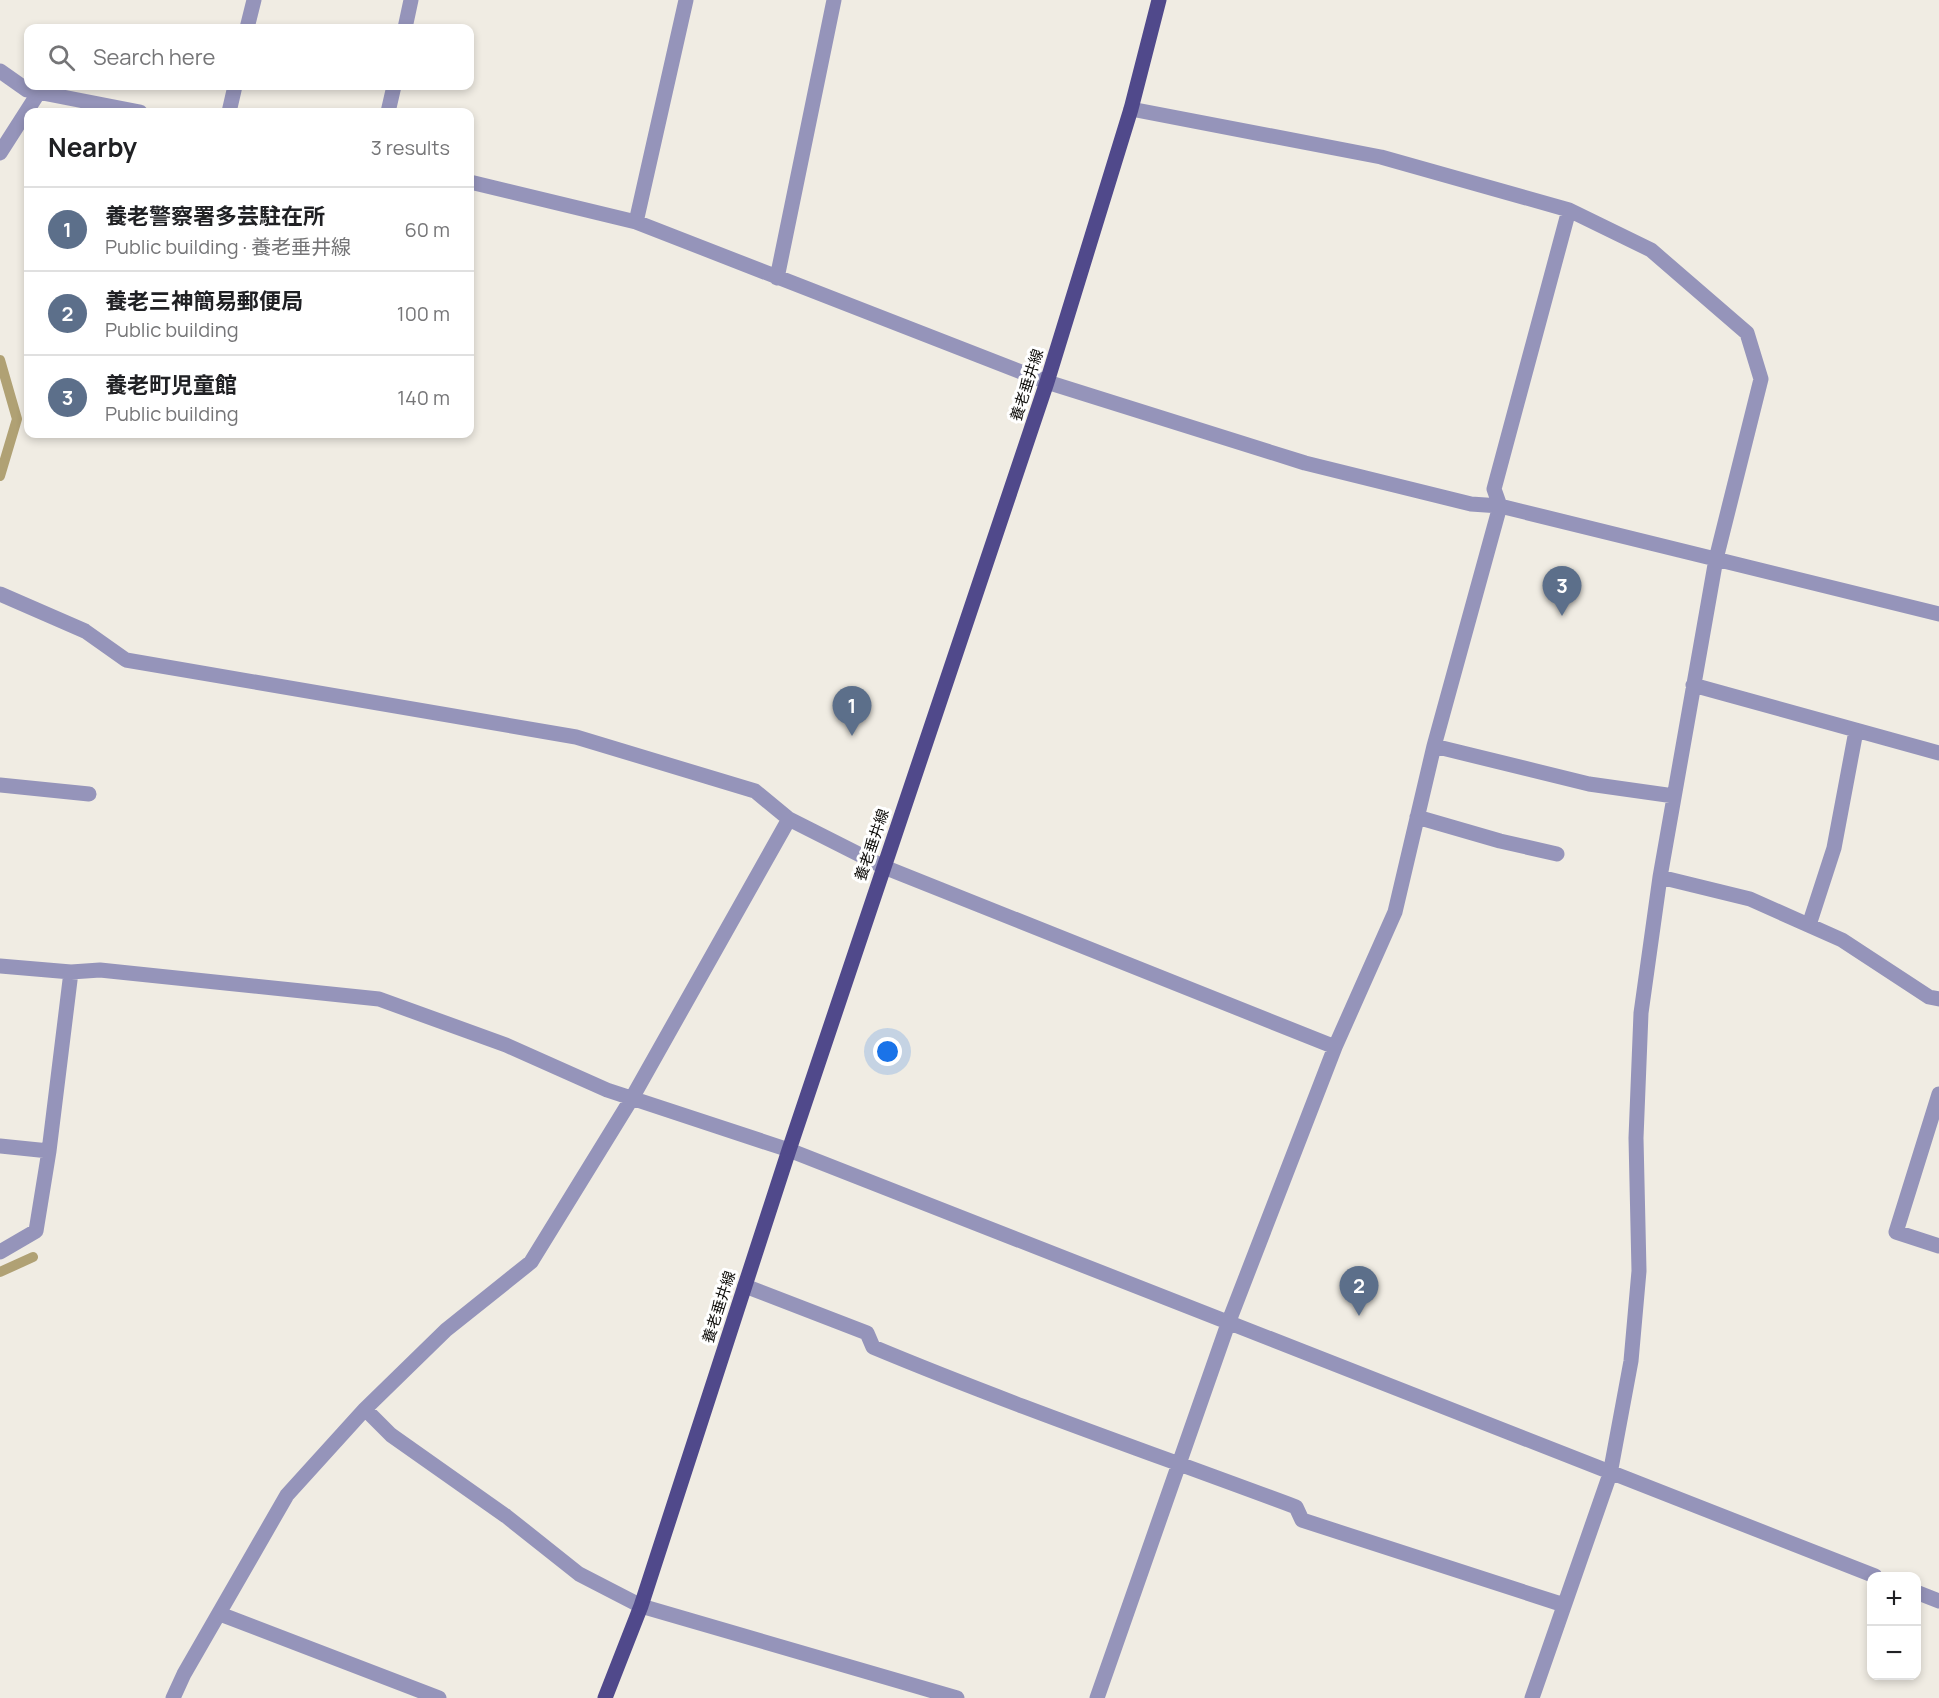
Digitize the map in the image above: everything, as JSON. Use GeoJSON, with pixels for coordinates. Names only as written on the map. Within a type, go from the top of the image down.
{"type":"FeatureCollection","features":[{"type":"Feature","properties":{"kind":"main road","name":"養老垂井線"},"geometry":{"type":"LineString","coordinates":[[605,1698],[641,1606],[789,1150],[1047,382],[1131,109],[1159,0]]}},
{"type":"Feature","properties":{"kind":"street"},"geometry":{"type":"LineString","coordinates":[[249,24],[254,0]]}},
{"type":"Feature","properties":{"kind":"street"},"geometry":{"type":"LineString","coordinates":[[406,24],[411,0]]}},
{"type":"Feature","properties":{"kind":"street"},"geometry":{"type":"LineString","coordinates":[[636,222],[686,0]]}},
{"type":"Feature","properties":{"kind":"street"},"geometry":{"type":"LineString","coordinates":[[777,278],[834,0]]}},
{"type":"Feature","properties":{"kind":"street"},"geometry":{"type":"LineString","coordinates":[[0,70],[24,88]]}},
{"type":"Feature","properties":{"kind":"street"},"geometry":{"type":"LineString","coordinates":[[27,90],[120,108]]}},
{"type":"Feature","properties":{"kind":"street"},"geometry":{"type":"LineString","coordinates":[[230,108],[234,90]]}},
{"type":"Feature","properties":{"kind":"street"},"geometry":{"type":"LineString","coordinates":[[389,108],[393,90]]}},
{"type":"Feature","properties":{"kind":"street"},"geometry":{"type":"LineString","coordinates":[[29,108],[39,92]]}},
{"type":"Feature","properties":{"kind":"street"},"geometry":{"type":"LineString","coordinates":[[1131,109],[1381,157],[1569,210],[1651,250],[1747,333],[1761,379],[1716,559],[1660,877],[1641,1012],[1636,1138],[1639,1271],[1631,1361],[1610,1474],[1532,1698]]}},
{"type":"Feature","properties":{"kind":"street"},"geometry":{"type":"LineString","coordinates":[[0,153],[24,115]]}},
{"type":"Feature","properties":{"kind":"street"},"geometry":{"type":"LineString","coordinates":[[474,183],[636,222],[1047,382],[1305,463],[1471,504],[1500,506],[1939,614]]}},
{"type":"Feature","properties":{"kind":"street"},"geometry":{"type":"LineString","coordinates":[[1097,1698],[1229,1321],[1335,1047],[1395,912],[1434,746],[1500,506],[1494,489],[1569,210]]}},
{"type":"Feature","properties":{"kind":"street"},"geometry":{"type":"LineString","coordinates":[[0,594],[85,631],[126,660],[576,737],[755,791],[789,819],[884,867],[1335,1047]]}},
{"type":"Feature","properties":{"kind":"street"},"geometry":{"type":"LineString","coordinates":[[1694,685],[1939,753]]}},
{"type":"Feature","properties":{"kind":"street"},"geometry":{"type":"LineString","coordinates":[[1809,925],[1834,848],[1856,731]]}},
{"type":"Feature","properties":{"kind":"street"},"geometry":{"type":"LineString","coordinates":[[1434,746],[1588,784],[1674,796]]}},
{"type":"Feature","properties":{"kind":"street"},"geometry":{"type":"LineString","coordinates":[[0,785],[90,794]]}},
{"type":"Feature","properties":{"kind":"street"},"geometry":{"type":"LineString","coordinates":[[1417,817],[1500,841],[1557,854]]}},
{"type":"Feature","properties":{"kind":"street"},"geometry":{"type":"LineString","coordinates":[[173,1698],[183,1674],[220,1614],[287,1495],[365,1409],[446,1330],[531,1262],[632,1098],[789,819]]}},
{"type":"Feature","properties":{"kind":"street"},"geometry":{"type":"LineString","coordinates":[[1660,877],[1750,899],[1842,940],[1929,997],[1939,999]]}},
{"type":"Feature","properties":{"kind":"street"},"geometry":{"type":"LineString","coordinates":[[0,966],[71,972],[100,970],[379,999],[507,1045],[607,1090],[789,1150],[1867,1573]]}},
{"type":"Feature","properties":{"kind":"street"},"geometry":{"type":"LineString","coordinates":[[0,1252],[36,1231],[49,1151],[71,972]]}},
{"type":"Feature","properties":{"kind":"street"},"geometry":{"type":"LineString","coordinates":[[1939,1094],[1896,1232],[1939,1246]]}},
{"type":"Feature","properties":{"kind":"street"},"geometry":{"type":"LineString","coordinates":[[0,1146],[49,1151]]}},
{"type":"Feature","properties":{"kind":"street"},"geometry":{"type":"LineString","coordinates":[[745,1286],[867,1333],[873,1347],[1178,1466],[1296,1507],[1302,1520],[1564,1605]]}},
{"type":"Feature","properties":{"kind":"street"},"geometry":{"type":"LineString","coordinates":[[365,1409],[391,1435],[506,1516],[579,1574],[641,1606],[957,1698]]}},
{"type":"Feature","properties":{"kind":"street"},"geometry":{"type":"LineString","coordinates":[[1921,1594],[1939,1601]]}},
{"type":"Feature","properties":{"kind":"street"},"geometry":{"type":"LineString","coordinates":[[220,1614],[439,1698]]}},
{"type":"Feature","properties":{"kind":"waterway"},"geometry":{"type":"LineString","coordinates":[[0,360],[17,419],[0,476]]}},
{"type":"Feature","properties":{"kind":"waterway"},"geometry":{"type":"LineString","coordinates":[[0,1272],[33,1257]]}},
{"type":"Feature","properties":{"kind":"place","name":"養老町児童館"},"geometry":{"type":"Point","coordinates":[1562,616]}},
{"type":"Feature","properties":{"kind":"place","name":"養老警察署多芸駐在所"},"geometry":{"type":"Point","coordinates":[852,736]}},
{"type":"Feature","properties":{"kind":"place","name":"養老三神簡易郵便局"},"geometry":{"type":"Point","coordinates":[1359,1316]}}]}
